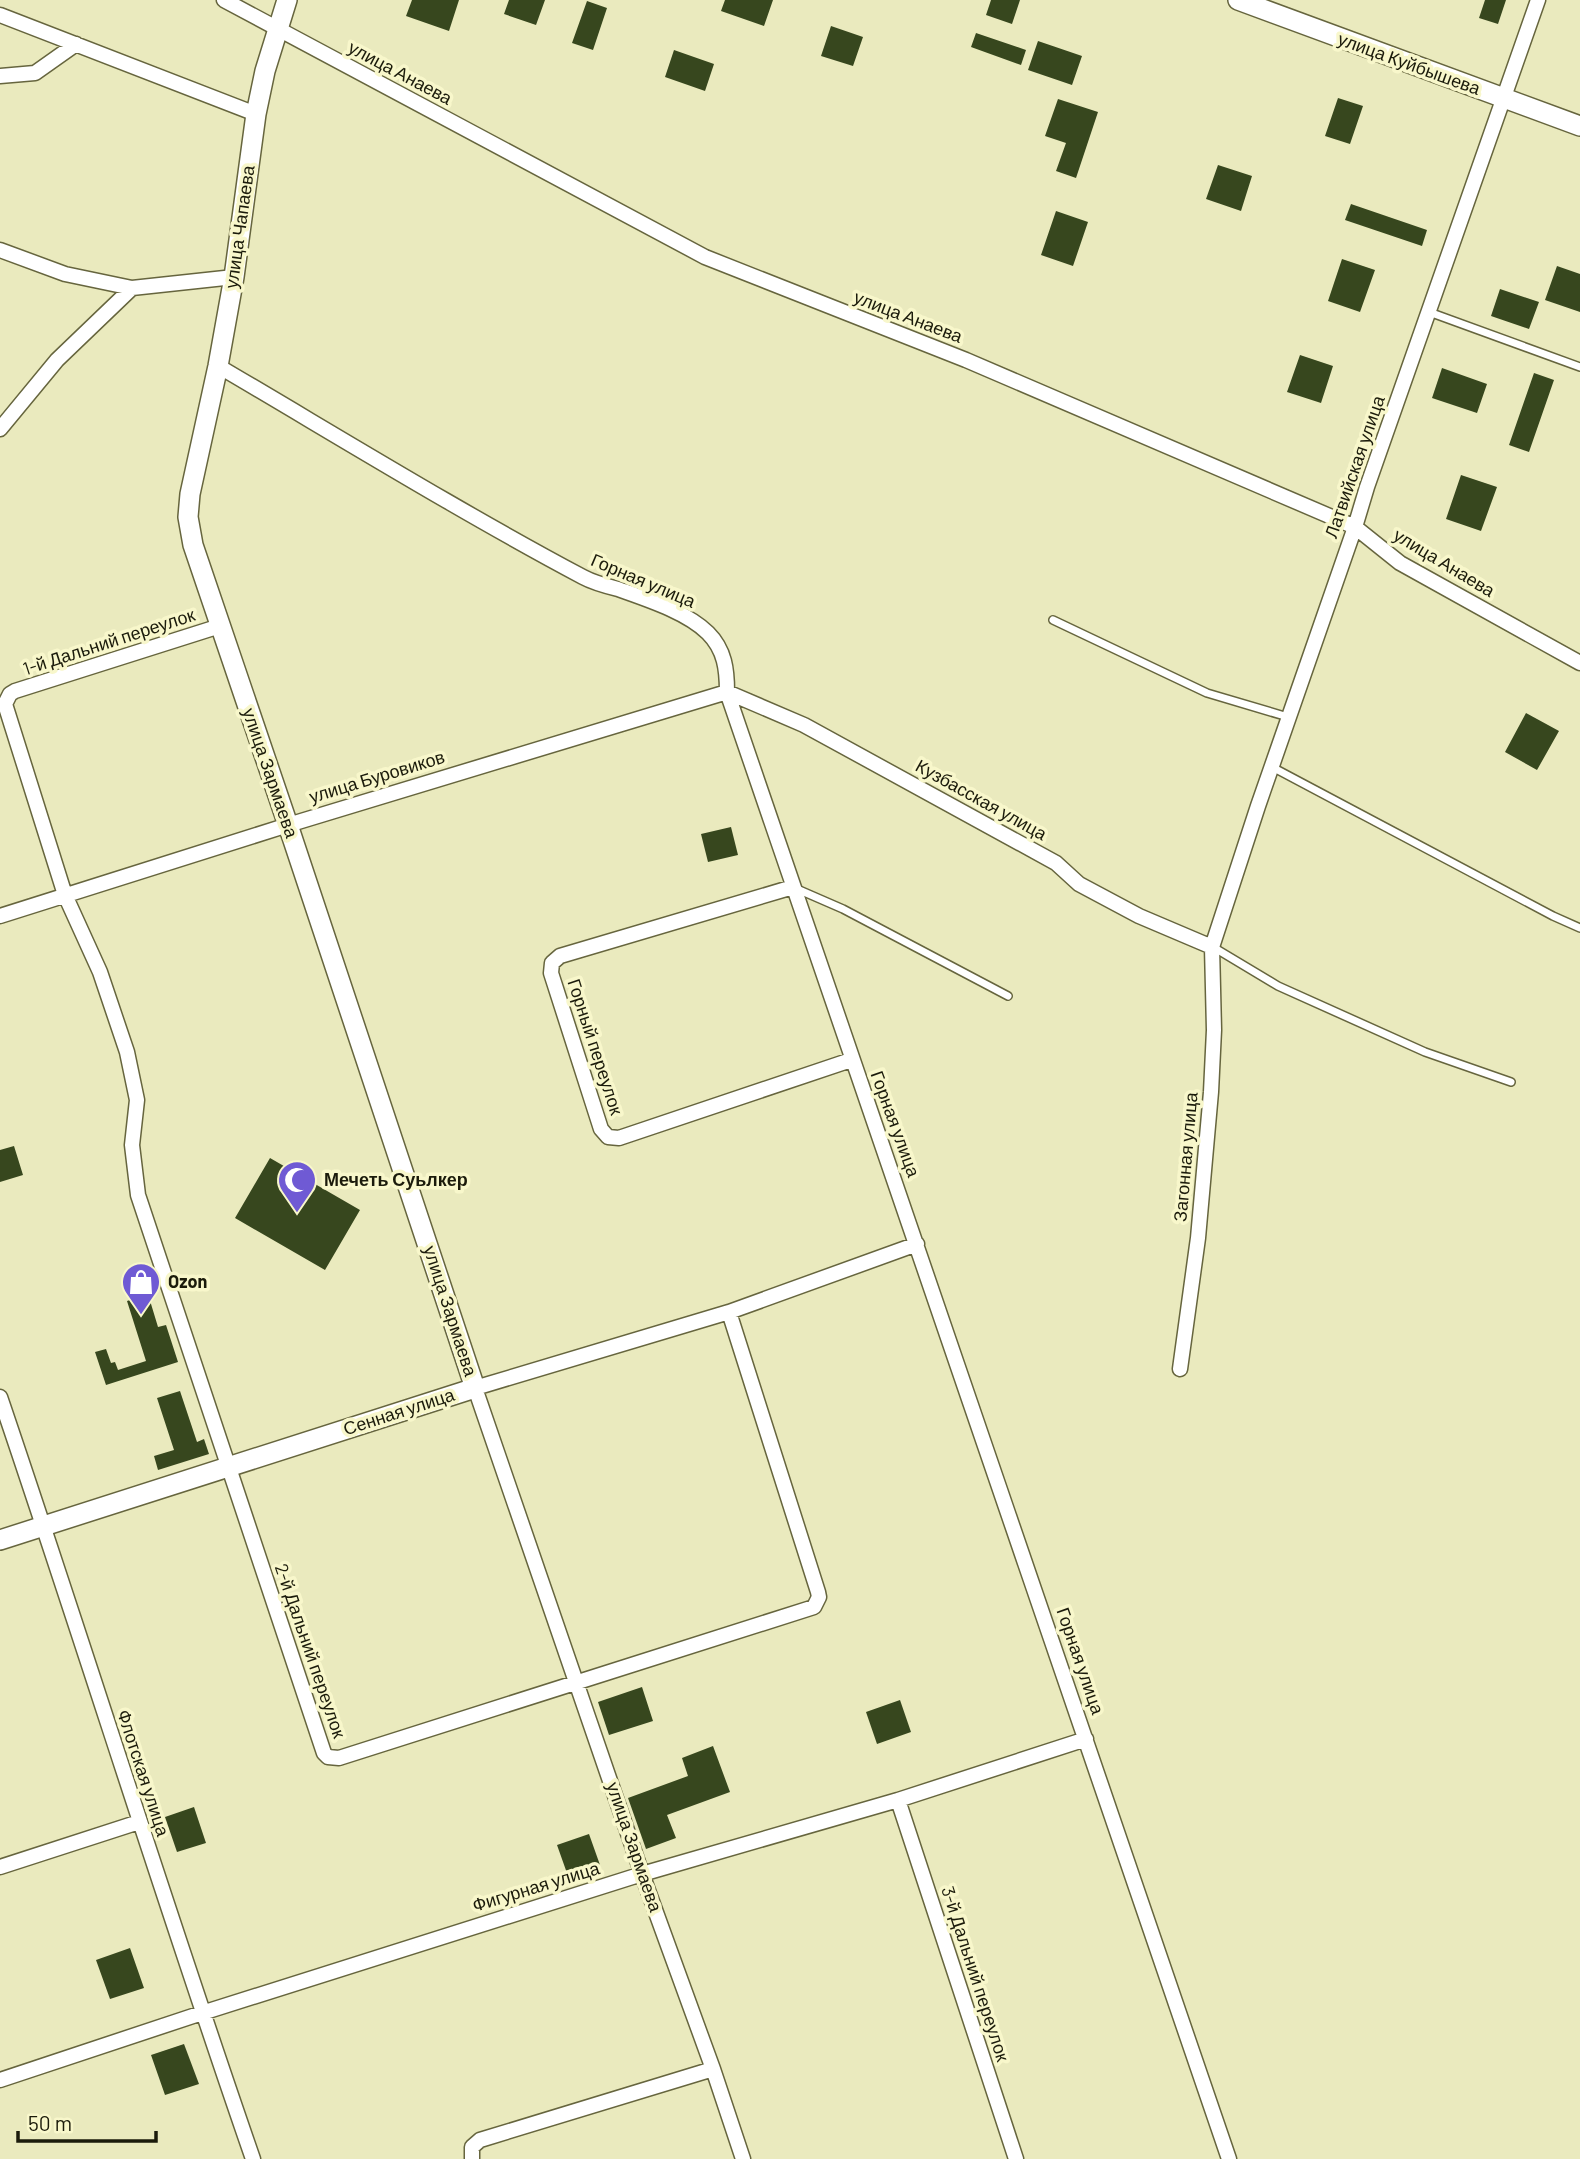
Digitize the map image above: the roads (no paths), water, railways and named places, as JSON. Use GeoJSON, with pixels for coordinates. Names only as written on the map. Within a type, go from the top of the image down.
{"type":"FeatureCollection","features":[{"type":"Feature","properties":{"kind":"street","name":"улица Анаева"},"geometry":{"type":"LineString","coordinates":[[224,0],[705,257],[966,360],[1355,527],[1400,563],[1580,663]]}},
{"type":"Feature","properties":{"kind":"street","name":"улица Чапаева"},"geometry":{"type":"LineString","coordinates":[[198,456],[219,366],[256,114],[265,71],[287,0]]}},
{"type":"Feature","properties":{"kind":"street","name":"улица Куйбышева"},"geometry":{"type":"LineString","coordinates":[[1238,0],[1580,126]]}},
{"type":"Feature","properties":{"kind":"street","name":"Латвийская улица"},"geometry":{"type":"LineString","coordinates":[[1212,947],[1367,487],[1538,0]]}},
{"type":"Feature","properties":{"kind":"street"},"geometry":{"type":"LineString","coordinates":[[0,15],[256,114]]}},
{"type":"Feature","properties":{"kind":"street"},"geometry":{"type":"LineString","coordinates":[[0,76],[35,73],[76,44]]}},
{"type":"Feature","properties":{"kind":"street"},"geometry":{"type":"LineString","coordinates":[[0,250],[65,274],[132,288],[234,276]]}},
{"type":"Feature","properties":{"kind":"street"},"geometry":{"type":"LineString","coordinates":[[0,429],[57,360],[132,288]]}},
{"type":"Feature","properties":{"kind":"street","name":"Горная улица"},"geometry":{"type":"LineString","coordinates":[[219,366],[586,579],[639,596],[688,618],[708,633],[722,651],[727,673],[727,692],[1229,2159]]}},
{"type":"Feature","properties":{"kind":"street","name":"улица Зармаева"},"geometry":{"type":"LineString","coordinates":[[198,456],[188,517],[193,545],[475,1388],[743,2159]]}},
{"type":"Feature","properties":{"kind":"street","name":"1-й Дальний переулок"},"geometry":{"type":"LineString","coordinates":[[65,895],[6,709],[7,698],[15,691],[220,626]]}},
{"type":"Feature","properties":{"kind":"street","name":"улица Буровиков"},"geometry":{"type":"LineString","coordinates":[[0,916],[288,825],[727,692]]}},
{"type":"Feature","properties":{"kind":"street","name":"Кузбасская улица"},"geometry":{"type":"LineString","coordinates":[[727,692],[804,725],[1056,863],[1079,884],[1139,916],[1212,947]]}},
{"type":"Feature","properties":{"kind":"street","name":"Горный переулок"},"geometry":{"type":"LineString","coordinates":[[793,887],[560,956],[552,963],[551,974],[601,1129],[608,1137],[619,1138],[851,1060]]}},
{"type":"Feature","properties":{"kind":"street","name":"2-й Дальний переулок"},"geometry":{"type":"LineString","coordinates":[[65,895],[100,972],[127,1052],[137,1100],[132,1145],[138,1195],[322,1749],[328,1757],[339,1758],[809,1609],[818,1602],[818,1592],[729,1312]]}},
{"type":"Feature","properties":{"kind":"street","name":"Загонная улица"},"geometry":{"type":"LineString","coordinates":[[1180,1369],[1198,1238],[1211,1092],[1214,1030],[1212,947]]}},
{"type":"Feature","properties":{"kind":"street","name":"Сенная улица"},"geometry":{"type":"LineString","coordinates":[[0,1540],[475,1388],[729,1312],[917,1244]]}},
{"type":"Feature","properties":{"kind":"street","name":"Флотская улица"},"geometry":{"type":"LineString","coordinates":[[0,1397],[202,2013],[253,2159]]}},
{"type":"Feature","properties":{"kind":"street","name":"Фигурная улица"},"geometry":{"type":"LineString","coordinates":[[0,2080],[642,1874],[898,1800],[1086,1740]]}},
{"type":"Feature","properties":{"kind":"street","name":"3-й Дальний переулок"},"geometry":{"type":"LineString","coordinates":[[898,1800],[1016,2159]]}},
{"type":"Feature","properties":{"kind":"street"},"geometry":{"type":"LineString","coordinates":[[0,1867],[139,1822]]}},
{"type":"Feature","properties":{"kind":"street"},"geometry":{"type":"LineString","coordinates":[[472,2159],[472,2147],[480,2140],[713,2069]]}},
{"type":"Feature","properties":{"kind":"lane"},"geometry":{"type":"LineString","coordinates":[[1429,312],[1580,367]]}},
{"type":"Feature","properties":{"kind":"lane"},"geometry":{"type":"LineString","coordinates":[[1053,620],[1207,693],[1289,718]]}},
{"type":"Feature","properties":{"kind":"lane"},"geometry":{"type":"LineString","coordinates":[[1272,767],[1580,928]]}},
{"type":"Feature","properties":{"kind":"lane"},"geometry":{"type":"LineString","coordinates":[[793,887],[843,909],[1008,996]]}},
{"type":"Feature","properties":{"kind":"lane"},"geometry":{"type":"LineString","coordinates":[[1212,947],[1278,986],[1425,1052],[1511,1082]]}},
{"type":"Feature","properties":{"kind":"place","name":"Мечеть Суьлкер"},"geometry":{"type":"Point","coordinates":[297,1214]}},
{"type":"Feature","properties":{"kind":"place","name":"Ozon"},"geometry":{"type":"Point","coordinates":[141,1316]}}]}
